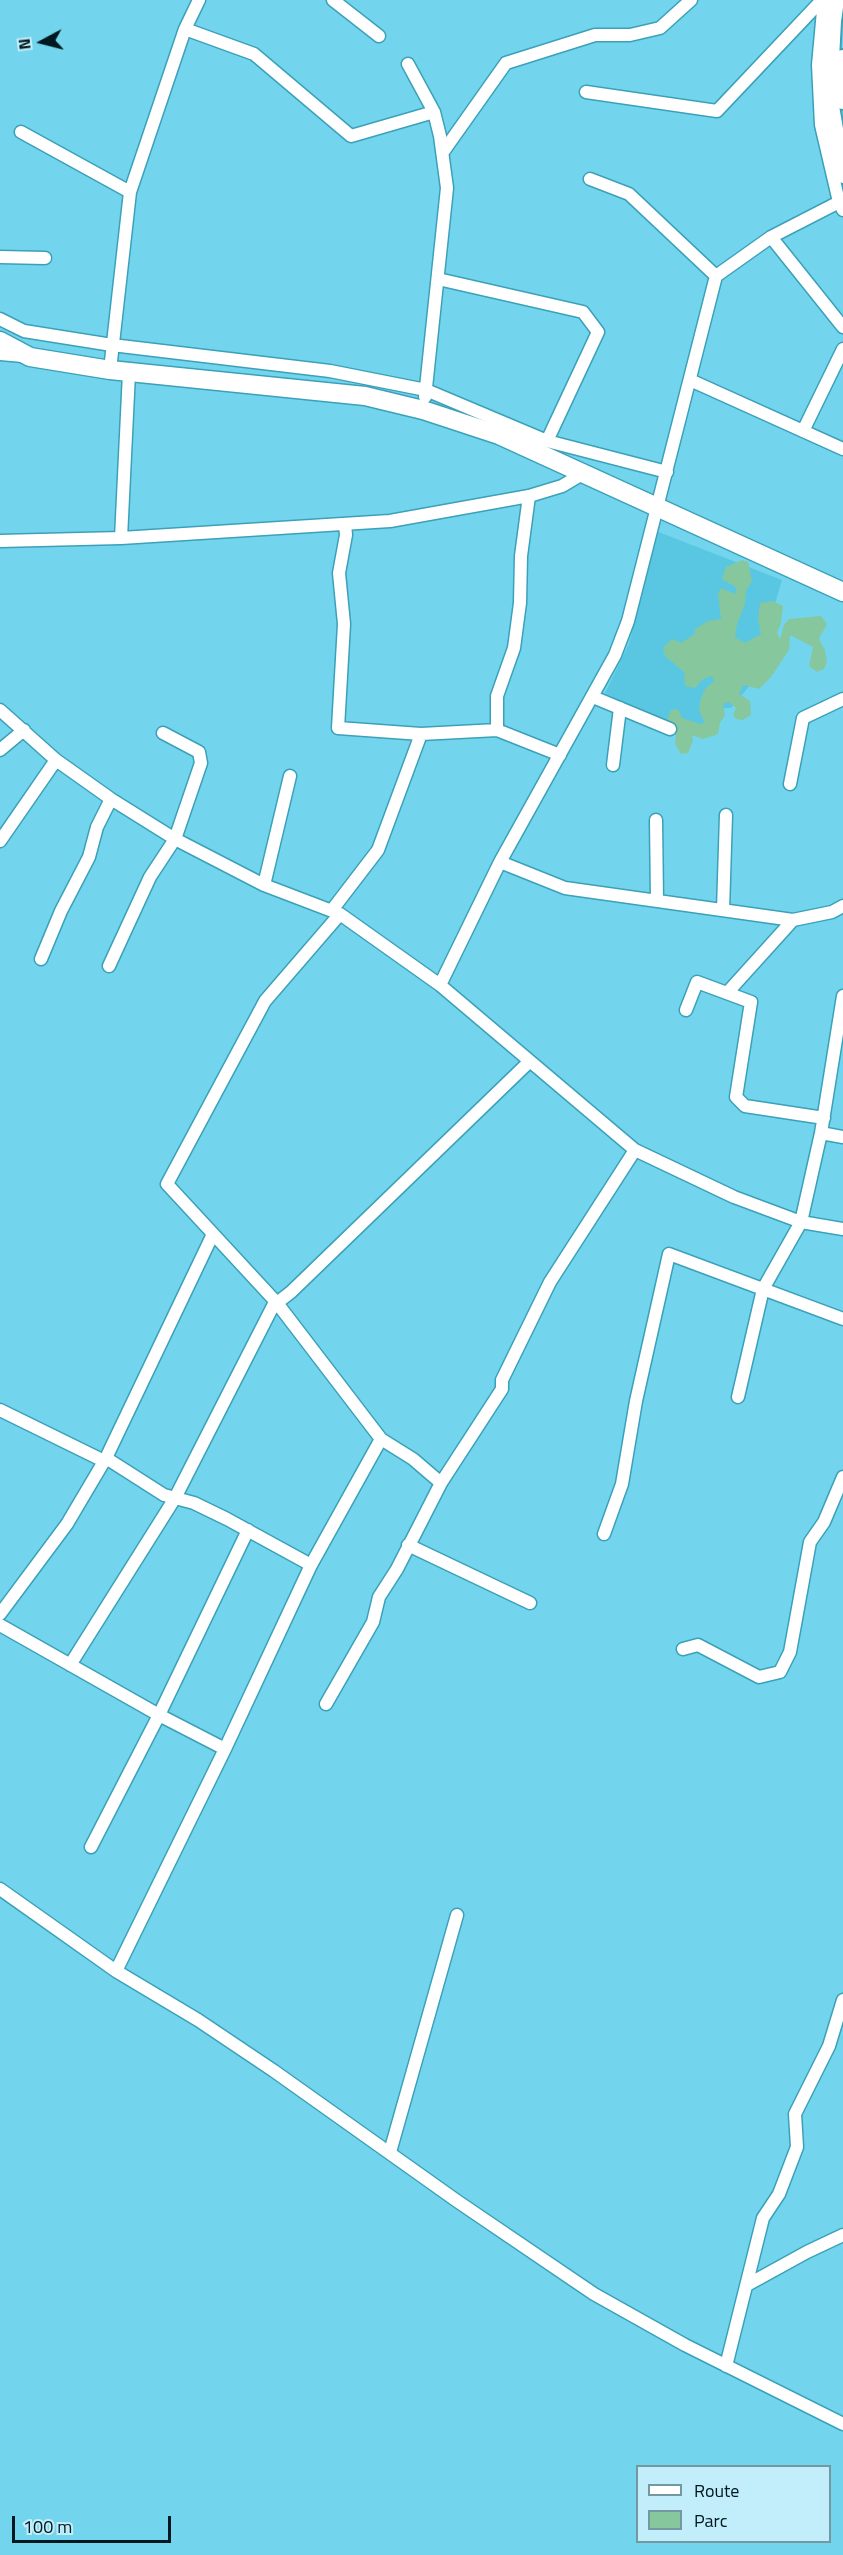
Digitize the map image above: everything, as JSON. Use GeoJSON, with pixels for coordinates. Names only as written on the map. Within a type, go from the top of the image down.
{"type":"FeatureCollection","features":[{"type":"Feature","properties":{"kind":"main road"},"geometry":{"type":"LineString","coordinates":[[836,0],[832,21],[829,95],[843,176]]}},
{"type":"Feature","properties":{"kind":"main road"},"geometry":{"type":"LineString","coordinates":[[843,58],[843,101]]}},
{"type":"Feature","properties":{"kind":"main road"},"geometry":{"type":"LineString","coordinates":[[0,341],[30,357],[129,373],[365,396],[423,411],[499,435],[843,592]]}},
{"type":"Feature","properties":{"kind":"street"},"geometry":{"type":"LineString","coordinates":[[110,370],[130,192],[185,29],[199,0]]}},
{"type":"Feature","properties":{"kind":"street"},"geometry":{"type":"LineString","coordinates":[[333,0],[379,36]]}},
{"type":"Feature","properties":{"kind":"street"},"geometry":{"type":"LineString","coordinates":[[443,152],[506,63],[595,35],[630,35],[660,28],[691,0]]}},
{"type":"Feature","properties":{"kind":"street"},"geometry":{"type":"LineString","coordinates":[[586,92],[717,111],[823,0]]}},
{"type":"Feature","properties":{"kind":"street"},"geometry":{"type":"LineString","coordinates":[[440,986],[500,862],[615,655],[628,621],[716,276],[771,237],[842,204],[821,125],[818,65],[823,0]]}},
{"type":"Feature","properties":{"kind":"street"},"geometry":{"type":"LineString","coordinates":[[185,29],[254,54],[351,136],[434,112]]}},
{"type":"Feature","properties":{"kind":"street"},"geometry":{"type":"LineString","coordinates":[[408,64],[434,112],[443,152],[447,188],[423,411]]}},
{"type":"Feature","properties":{"kind":"street"},"geometry":{"type":"LineString","coordinates":[[21,132],[130,192]]}},
{"type":"Feature","properties":{"kind":"street"},"geometry":{"type":"LineString","coordinates":[[590,179],[629,194],[716,276]]}},
{"type":"Feature","properties":{"kind":"street"},"geometry":{"type":"LineString","coordinates":[[771,237],[843,327]]}},
{"type":"Feature","properties":{"kind":"street"},"geometry":{"type":"LineString","coordinates":[[0,257],[45,258]]}},
{"type":"Feature","properties":{"kind":"street"},"geometry":{"type":"LineString","coordinates":[[438,279],[583,312],[598,332],[547,441]]}},
{"type":"Feature","properties":{"kind":"street"},"geometry":{"type":"LineString","coordinates":[[0,319],[24,332],[330,371],[426,390],[547,441],[667,472]]}},
{"type":"Feature","properties":{"kind":"street"},"geometry":{"type":"LineString","coordinates":[[803,430],[843,349]]}},
{"type":"Feature","properties":{"kind":"street"},"geometry":{"type":"LineString","coordinates":[[0,354],[30,357]]}},
{"type":"Feature","properties":{"kind":"street"},"geometry":{"type":"LineString","coordinates":[[121,538],[129,373]]}},
{"type":"Feature","properties":{"kind":"street"},"geometry":{"type":"LineString","coordinates":[[690,380],[843,448]]}},
{"type":"Feature","properties":{"kind":"street"},"geometry":{"type":"LineString","coordinates":[[0,541],[121,538],[390,521],[529,496],[562,486],[584,473]]}},
{"type":"Feature","properties":{"kind":"street"},"geometry":{"type":"LineString","coordinates":[[497,730],[497,696],[514,648],[520,603],[521,556],[529,496]]}},
{"type":"Feature","properties":{"kind":"street"},"geometry":{"type":"LineString","coordinates":[[345,524],[346,535],[339,573],[344,624],[338,728],[421,734],[497,730],[560,755]]}},
{"type":"Feature","properties":{"kind":"street"},"geometry":{"type":"LineString","coordinates":[[593,697],[670,729]]}},
{"type":"Feature","properties":{"kind":"street"},"geometry":{"type":"LineString","coordinates":[[790,784],[803,718],[843,699]]}},
{"type":"Feature","properties":{"kind":"street"},"geometry":{"type":"LineString","coordinates":[[613,765],[620,708]]}},
{"type":"Feature","properties":{"kind":"street"},"geometry":{"type":"LineString","coordinates":[[0,710],[56,760],[111,799],[175,839],[264,885],[336,912],[440,986],[635,1150],[734,1197],[801,1222],[843,1229]]}},
{"type":"Feature","properties":{"kind":"street"},"geometry":{"type":"LineString","coordinates":[[0,750],[24,730]]}},
{"type":"Feature","properties":{"kind":"street"},"geometry":{"type":"LineString","coordinates":[[109,966],[150,877],[175,839],[201,763],[199,752],[164,733]]}},
{"type":"Feature","properties":{"kind":"street"},"geometry":{"type":"LineString","coordinates":[[421,734],[378,850],[336,912],[265,1001],[166,1184],[277,1303],[381,1439],[413,1459],[441,1483]]}},
{"type":"Feature","properties":{"kind":"street"},"geometry":{"type":"LineString","coordinates":[[0,842],[56,760]]}},
{"type":"Feature","properties":{"kind":"street"},"geometry":{"type":"LineString","coordinates":[[264,885],[290,776]]}},
{"type":"Feature","properties":{"kind":"street"},"geometry":{"type":"LineString","coordinates":[[41,959],[61,911],[89,857],[97,827],[111,799]]}},
{"type":"Feature","properties":{"kind":"street"},"geometry":{"type":"LineString","coordinates":[[723,910],[726,815]]}},
{"type":"Feature","properties":{"kind":"street"},"geometry":{"type":"LineString","coordinates":[[656,820],[657,901]]}},
{"type":"Feature","properties":{"kind":"street"},"geometry":{"type":"LineString","coordinates":[[500,862],[565,888],[793,920],[832,912],[843,906]]}},
{"type":"Feature","properties":{"kind":"street"},"geometry":{"type":"LineString","coordinates":[[727,993],[793,920]]}},
{"type":"Feature","properties":{"kind":"street"},"geometry":{"type":"LineString","coordinates":[[686,1010],[697,982],[751,1002],[736,1097],[745,1106],[824,1118]]}},
{"type":"Feature","properties":{"kind":"street"},"geometry":{"type":"LineString","coordinates":[[738,1397],[763,1289],[801,1222],[824,1118],[843,996]]}},
{"type":"Feature","properties":{"kind":"street"},"geometry":{"type":"LineString","coordinates":[[70,1665],[175,1498],[273,1306],[529,1062]]}},
{"type":"Feature","properties":{"kind":"street"},"geometry":{"type":"LineString","coordinates":[[821,1133],[843,1137]]}},
{"type":"Feature","properties":{"kind":"street"},"geometry":{"type":"LineString","coordinates":[[326,1704],[373,1622],[379,1597],[397,1569],[441,1483],[502,1389],[502,1380],[550,1282],[635,1150]]}},
{"type":"Feature","properties":{"kind":"street"},"geometry":{"type":"LineString","coordinates":[[0,1614],[67,1524],[105,1459],[213,1234]]}},
{"type":"Feature","properties":{"kind":"street"},"geometry":{"type":"LineString","coordinates":[[604,1534],[622,1484],[636,1401],[669,1254],[843,1319]]}},
{"type":"Feature","properties":{"kind":"street"},"geometry":{"type":"LineString","coordinates":[[0,1410],[105,1459],[164,1495],[194,1503],[311,1565]]}},
{"type":"Feature","properties":{"kind":"street"},"geometry":{"type":"LineString","coordinates":[[116,1971],[225,1749],[311,1565],[381,1439]]}},
{"type":"Feature","properties":{"kind":"street"},"geometry":{"type":"LineString","coordinates":[[683,1648],[698,1645],[759,1677],[780,1672],[789,1652],[810,1542],[824,1522],[843,1477]]}},
{"type":"Feature","properties":{"kind":"street"},"geometry":{"type":"LineString","coordinates":[[91,1847],[159,1715],[248,1530]]}},
{"type":"Feature","properties":{"kind":"street"},"geometry":{"type":"LineString","coordinates":[[408,1545],[530,1603]]}},
{"type":"Feature","properties":{"kind":"street"},"geometry":{"type":"LineString","coordinates":[[0,1625],[159,1715],[225,1749]]}},
{"type":"Feature","properties":{"kind":"street"},"geometry":{"type":"LineString","coordinates":[[0,1889],[116,1971],[198,2020],[594,2294],[726,2366],[840,2420]]}},
{"type":"Feature","properties":{"kind":"street"},"geometry":{"type":"LineString","coordinates":[[390,2152],[457,1915]]}},
{"type":"Feature","properties":{"kind":"street"},"geometry":{"type":"LineString","coordinates":[[726,2366],[763,2218],[779,2194],[797,2147],[795,2114],[829,2046],[843,2002]]}},
{"type":"Feature","properties":{"kind":"street"},"geometry":{"type":"LineString","coordinates":[[747,2285],[843,2235]]}},
{"type":"Feature","properties":{"kind":"shaded area"},"geometry":{"type":"Polygon","coordinates":[[[656,531],[782,580],[752,683],[731,708],[719,708],[714,736],[642,712],[605,693],[629,644],[656,531]]]}},
{"type":"Feature","properties":{"kind":"green space"},"geometry":{"type":"Polygon","coordinates":[[[742,560],[748,562],[752,581],[746,591],[745,604],[737,624],[735,637],[745,643],[761,634],[758,619],[760,603],[773,601],[783,606],[777,633],[780,639],[784,625],[789,619],[821,616],[827,624],[819,639],[825,650],[827,662],[824,669],[817,672],[809,666],[813,647],[790,635],[789,650],[771,677],[759,689],[743,685],[739,694],[750,701],[751,715],[743,720],[736,719],[733,715],[736,708],[729,702],[723,704],[725,715],[720,723],[718,734],[703,739],[692,735],[693,741],[688,753],[681,754],[675,744],[676,736],[666,723],[671,710],[678,709],[682,718],[700,724],[705,723],[699,710],[701,698],[705,689],[714,681],[712,676],[703,679],[695,688],[685,686],[684,672],[665,656],[663,648],[672,639],[681,643],[695,634],[694,630],[708,621],[721,619],[718,593],[721,588],[735,594],[737,588],[722,579],[726,567],[742,560]]]}}]}
